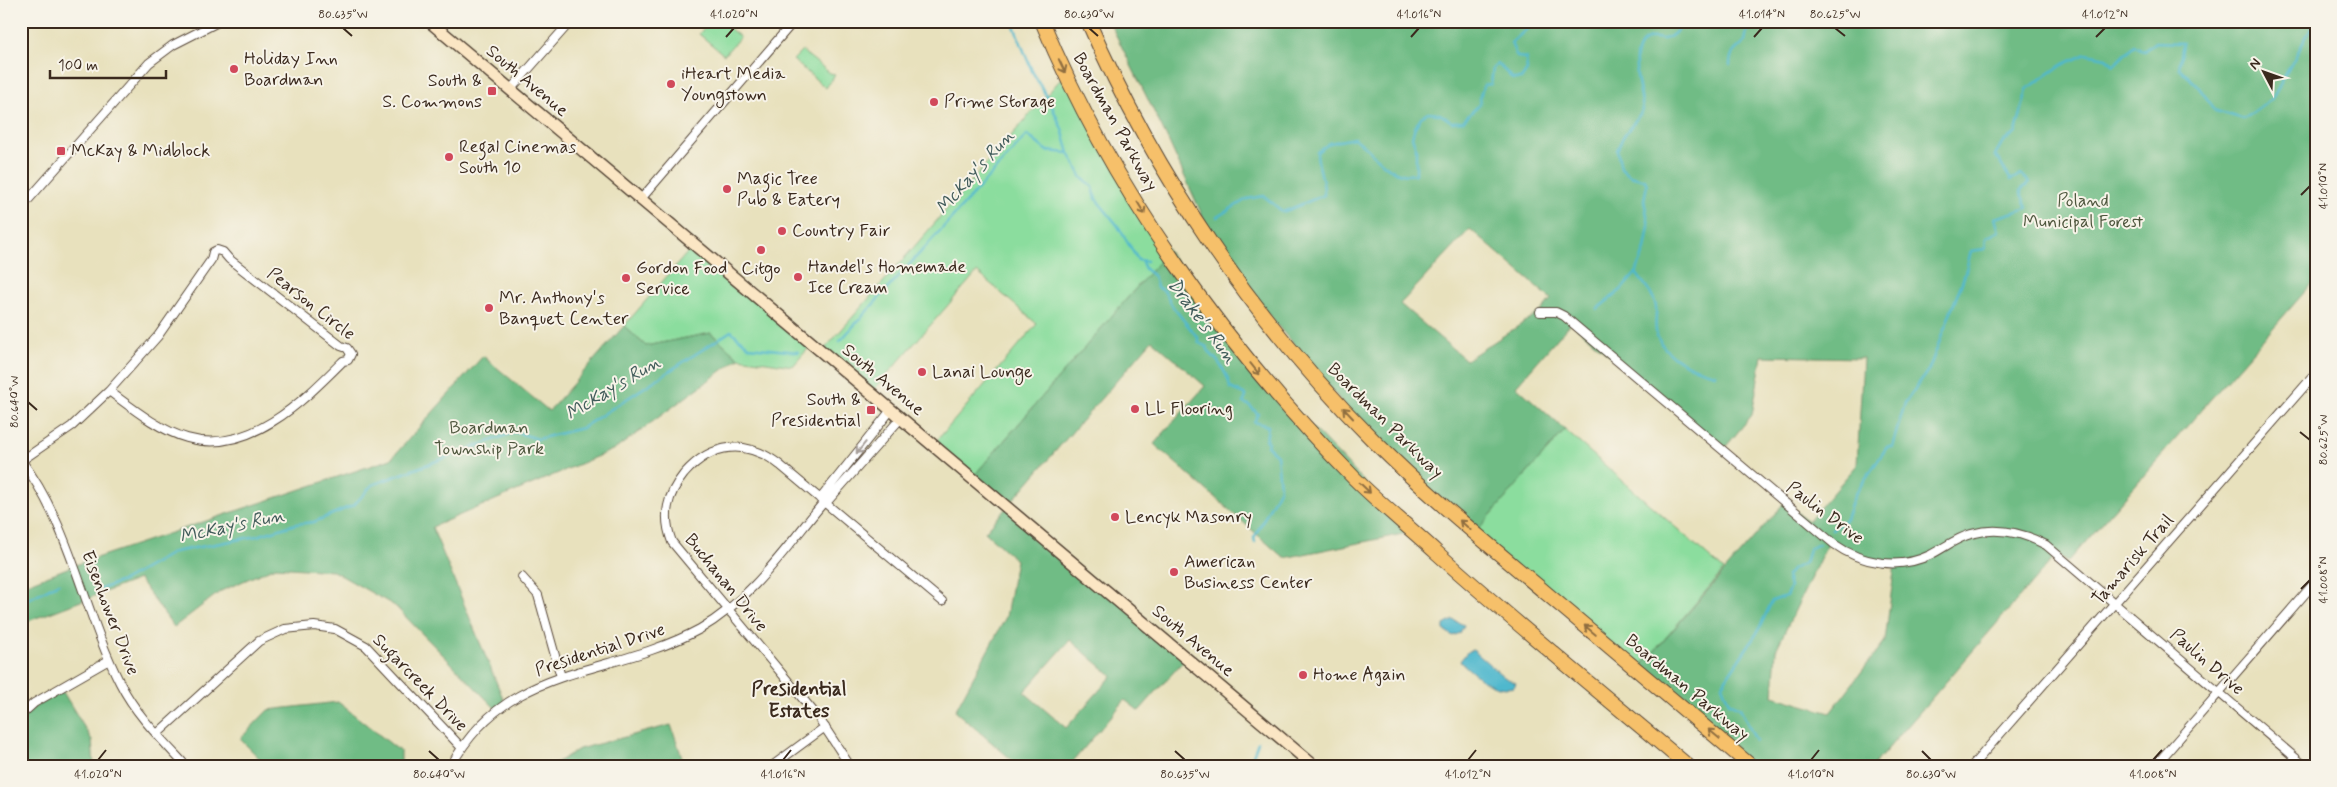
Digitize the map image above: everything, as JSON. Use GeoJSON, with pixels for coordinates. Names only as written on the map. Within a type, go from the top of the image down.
{"type":"FeatureCollection","features":[{"type":"Feature","properties":{"kind":"highway","name":"Boardman Parkway"},"geometry":{"type":"LineString","coordinates":[[1042,21],[1092,123],[1154,230],[1192,288],[1266,383],[1314,436],[1380,503],[1486,596],[1688,766]]}},
{"type":"Feature","properties":{"kind":"highway","name":"Boardman Parkway"},"geometry":{"type":"LineString","coordinates":[[1088,21],[1146,137],[1186,204],[1256,306],[1323,386],[1413,478],[1496,552],[1751,766]]}},
{"type":"Feature","properties":{"kind":"main road","name":"South Avenue"},"geometry":{"type":"LineString","coordinates":[[428,21],[1314,766]]}},
{"type":"Feature","properties":{"kind":"street"},"geometry":{"type":"LineString","coordinates":[[21,208],[149,63],[173,45],[220,21]]}},
{"type":"Feature","properties":{"kind":"street"},"geometry":{"type":"LineString","coordinates":[[510,90],[571,21]]}},
{"type":"Feature","properties":{"kind":"street"},"geometry":{"type":"LineString","coordinates":[[641,199],[794,21]]}},
{"type":"Feature","properties":{"kind":"street","name":"Pearson Circle"},"geometry":{"type":"LineString","coordinates":[[21,460],[72,426],[109,391],[158,336],[211,260],[213,252],[217,250],[223,252],[229,259],[341,346],[347,348],[351,354],[348,360],[343,361],[309,395],[286,414],[256,430],[222,441],[199,441],[177,435],[109,391]]}},
{"type":"Feature","properties":{"kind":"street","name":"Paulin Drive"},"geometry":{"type":"LineString","coordinates":[[1540,312],[1553,312],[1564,316],[1834,544],[1854,556],[1884,563],[1908,562],[1930,554],[1967,535],[1987,530],[2004,530],[2027,536],[2046,545],[2305,766]]}},
{"type":"Feature","properties":{"kind":"street","name":"Tamarisk Trail"},"geometry":{"type":"LineString","coordinates":[[1972,766],[2316,373]]}},
{"type":"Feature","properties":{"kind":"street","name":"Presidential Drive"},"geometry":{"type":"LineString","coordinates":[[451,766],[480,725],[505,704],[532,687],[652,651],[701,628],[728,610],[759,578],[823,501],[891,410]]}},
{"type":"Feature","properties":{"kind":"street","name":"Presidential Drive"},"geometry":{"type":"LineString","coordinates":[[823,501],[901,418]]}},
{"type":"Feature","properties":{"kind":"street","name":"Buchanan Drive"},"geometry":{"type":"LineString","coordinates":[[850,766],[825,727],[679,552],[668,531],[665,518],[671,494],[683,476],[699,460],[717,450],[730,447],[752,449],[772,458],[942,601]]}},
{"type":"Feature","properties":{"kind":"street","name":"Eisenhower Drive"},"geometry":{"type":"LineString","coordinates":[[21,460],[50,506],[64,536],[110,660],[131,702],[186,766]]}},
{"type":"Feature","properties":{"kind":"street"},"geometry":{"type":"LineString","coordinates":[[522,577],[538,595],[561,677]]}},
{"type":"Feature","properties":{"kind":"street"},"geometry":{"type":"LineString","coordinates":[[2155,766],[2316,581]]}},
{"type":"Feature","properties":{"kind":"street","name":"Sugarcreek Drive"},"geometry":{"type":"LineString","coordinates":[[157,734],[259,642],[285,629],[314,626],[342,632],[366,646],[462,748]]}},
{"type":"Feature","properties":{"kind":"street"},"geometry":{"type":"LineString","coordinates":[[21,715],[34,703],[110,660]]}},
{"type":"Feature","properties":{"kind":"street"},"geometry":{"type":"LineString","coordinates":[[772,766],[825,727]]}},
{"type":"Feature","properties":{"kind":"green space"},"geometry":{"type":"Polygon","coordinates":[[[710,21],[721,21],[740,37],[724,55],[699,34],[710,21]]]}},
{"type":"Feature","properties":{"kind":"green space","name":"Poland Municipal Forest"},"geometry":{"type":"Polygon","coordinates":[[[1109,21],[2316,21],[2316,279],[2068,562],[2057,554],[1873,766],[1751,766],[1638,670],[1785,502],[1808,521],[1857,465],[1863,358],[1762,356],[1752,415],[1723,450],[1571,323],[1516,386],[1565,430],[1475,533],[1375,442],[1222,259],[1169,142],[1109,21]],[[1470,229],[1400,304],[1466,360],[1540,312],[1551,299],[1470,229]],[[1829,540],[1776,650],[1773,696],[1830,713],[1885,641],[1895,563],[1887,563],[1860,556],[1843,549],[1829,540]]]}},
{"type":"Feature","properties":{"kind":"green space"},"geometry":{"type":"Polygon","coordinates":[[[802,51],[830,73],[835,74],[826,88],[793,60],[802,51]]]}},
{"type":"Feature","properties":{"kind":"green space"},"geometry":{"type":"Polygon","coordinates":[[[1066,73],[1168,251],[972,478],[933,445],[1037,324],[977,272],[871,393],[822,352],[1066,73]]]}},
{"type":"Feature","properties":{"kind":"green space"},"geometry":{"type":"Polygon","coordinates":[[[694,245],[812,344],[793,366],[739,358],[711,333],[646,346],[624,326],[694,245]]]}},
{"type":"Feature","properties":{"kind":"green space"},"geometry":{"type":"Polygon","coordinates":[[[1168,251],[1248,361],[1413,532],[1284,558],[1154,444],[1205,386],[1152,340],[1007,507],[972,478],[1168,251]]]}},
{"type":"Feature","properties":{"kind":"green space","name":"Boardman Township Park"},"geometry":{"type":"Polygon","coordinates":[[[624,326],[646,346],[711,333],[739,358],[617,448],[432,527],[505,703],[497,710],[395,606],[333,571],[275,567],[221,591],[174,627],[139,579],[31,620],[21,627],[21,586],[75,565],[391,459],[483,356],[549,411],[624,326]]]}},
{"type":"Feature","properties":{"kind":"green space"},"geometry":{"type":"Polygon","coordinates":[[[1565,430],[1724,570],[1638,670],[1475,533],[1565,430]]]}},
{"type":"Feature","properties":{"kind":"green space"},"geometry":{"type":"Polygon","coordinates":[[[1007,507],[1186,658],[1139,711],[1125,700],[1069,766],[1019,766],[955,711],[1006,617],[1016,560],[985,532],[1007,507]],[[1070,640],[1024,692],[1066,728],[1112,676],[1070,640]]]}},
{"type":"Feature","properties":{"kind":"green space"},"geometry":{"type":"Polygon","coordinates":[[[63,692],[92,740],[94,766],[21,766],[21,720],[34,707],[63,692]]]}},
{"type":"Feature","properties":{"kind":"green space"},"geometry":{"type":"Polygon","coordinates":[[[338,702],[401,752],[401,766],[267,766],[240,739],[268,710],[338,702]]]}},
{"type":"Feature","properties":{"kind":"green space"},"geometry":{"type":"Polygon","coordinates":[[[671,725],[685,766],[551,766],[579,749],[671,725]]]}},
{"type":"Feature","properties":{"kind":"water"},"geometry":{"type":"Polygon","coordinates":[[[1453,620],[1464,625],[1460,633],[1453,636],[1444,630],[1444,625],[1453,620]]]}},
{"type":"Feature","properties":{"kind":"water"},"geometry":{"type":"Polygon","coordinates":[[[1473,650],[1504,677],[1516,683],[1514,687],[1498,687],[1484,681],[1460,661],[1468,651],[1473,650]]]}},
{"type":"Feature","properties":{"kind":"waterway"},"geometry":{"type":"LineString","coordinates":[[1012,21],[1032,71],[1050,102],[1062,129],[1069,153]]}},
{"type":"Feature","properties":{"kind":"waterway","name":"Drake's Run"},"geometry":{"type":"LineString","coordinates":[[1217,217],[1247,199],[1264,196],[1283,212],[1324,195],[1317,152],[1330,143],[1354,138],[1382,163],[1397,173],[1406,175],[1416,174],[1416,148],[1412,137],[1421,117],[1428,113],[1440,114],[1452,122],[1463,121],[1480,104],[1480,96],[1484,85],[1491,84],[1493,68],[1498,64],[1513,79],[1521,79],[1527,70],[1526,58],[1517,57],[1511,43],[1536,21]]}},
{"type":"Feature","properties":{"kind":"waterway"},"geometry":{"type":"LineString","coordinates":[[1597,309],[1621,290],[1636,273],[1645,249],[1649,226],[1644,200],[1647,185],[1645,180],[1630,176],[1621,168],[1617,150],[1623,137],[1643,110],[1636,70],[1638,50],[1643,43],[1651,38],[1663,39],[1670,37],[1684,21]]}},
{"type":"Feature","properties":{"kind":"waterway"},"geometry":{"type":"LineString","coordinates":[[1730,65],[1734,51],[1745,41],[1749,21]]}},
{"type":"Feature","properties":{"kind":"waterway"},"geometry":{"type":"LineString","coordinates":[[1832,529],[1846,519],[1855,494],[1887,447],[1892,447],[1905,403],[1929,369],[1964,277],[1971,251],[1985,249],[1986,238],[1999,231],[1995,218],[2027,208],[2020,191],[2029,182],[2021,174],[2011,180],[1995,155],[2002,143],[2016,132],[2027,89],[2060,66],[2086,54],[2106,58],[2114,65],[2134,45],[2144,51],[2155,42],[2183,43],[2179,68],[2197,85],[2216,111],[2244,119],[2272,99],[2315,21]]}},
{"type":"Feature","properties":{"kind":"waterway","name":"McKay's Run"},"geometry":{"type":"LineString","coordinates":[[840,341],[1027,135],[1047,151],[1069,153],[1082,178],[1093,187],[1096,199],[1118,226],[1138,260],[1147,261]]}},
{"type":"Feature","properties":{"kind":"waterway","name":"Drake's Run"},"geometry":{"type":"LineString","coordinates":[[1142,262],[1145,269],[1154,276],[1157,287],[1164,291],[1173,307],[1198,338],[1199,343],[1207,347],[1219,363],[1230,388],[1244,394],[1246,397],[1243,403],[1249,405],[1258,414],[1254,422],[1268,426],[1266,441],[1268,442],[1267,446],[1277,455],[1280,488],[1254,538],[1255,542]]}},
{"type":"Feature","properties":{"kind":"waterway"},"geometry":{"type":"LineString","coordinates":[[1636,273],[1655,302],[1656,330],[1662,345],[1682,362],[1715,374]]}},
{"type":"Feature","properties":{"kind":"waterway","name":"McKay's Run"},"geometry":{"type":"LineString","coordinates":[[101,589],[125,580],[174,552],[257,536],[296,524],[314,522],[354,505],[372,485],[515,432],[538,439],[582,428],[731,331],[749,347],[798,352]]}},
{"type":"Feature","properties":{"kind":"waterway"},"geometry":{"type":"LineString","coordinates":[[1756,741],[1740,708],[1729,703],[1722,685],[1757,633],[1772,601],[1786,596],[1790,587],[1787,576],[1793,569],[1805,563],[1809,549],[1819,544]]}},
{"type":"Feature","properties":{"kind":"waterway","name":"McKay's Run"},"geometry":{"type":"LineString","coordinates":[[21,603],[59,583]]}},
{"type":"Feature","properties":{"kind":"waterway","name":"Drake's Run"},"geometry":{"type":"LineString","coordinates":[[1252,766],[1252,758],[1258,742]]}},
{"type":"Feature","properties":{"kind":"place","name":"Holiday Inn Boardman"},"geometry":{"type":"Point","coordinates":[234,69]}},
{"type":"Feature","properties":{"kind":"place","name":"iHeart Media Youngstown"},"geometry":{"type":"Point","coordinates":[671,84]}},
{"type":"Feature","properties":{"kind":"place","name":"South & S. Commons"},"geometry":{"type":"Point","coordinates":[492,91]}},
{"type":"Feature","properties":{"kind":"place","name":"Prime Storage"},"geometry":{"type":"Point","coordinates":[934,102]}},
{"type":"Feature","properties":{"kind":"place","name":"McKay & Midblock"},"geometry":{"type":"Point","coordinates":[61,151]}},
{"type":"Feature","properties":{"kind":"place","name":"Regal Cinemas South 10"},"geometry":{"type":"Point","coordinates":[449,157]}},
{"type":"Feature","properties":{"kind":"place","name":"Magic Tree Pub & Eatery"},"geometry":{"type":"Point","coordinates":[727,189]}},
{"type":"Feature","properties":{"kind":"place","name":"Country Fair"},"geometry":{"type":"Point","coordinates":[782,231]}},
{"type":"Feature","properties":{"kind":"place","name":"Citgo"},"geometry":{"type":"Point","coordinates":[761,250]}},
{"type":"Feature","properties":{"kind":"place","name":"Handel's Homemade Ice Cream"},"geometry":{"type":"Point","coordinates":[798,277]}},
{"type":"Feature","properties":{"kind":"place","name":"Gordon Food Service"},"geometry":{"type":"Point","coordinates":[626,278]}},
{"type":"Feature","properties":{"kind":"place","name":"Mr. Anthony's Banquet Center"},"geometry":{"type":"Point","coordinates":[489,308]}},
{"type":"Feature","properties":{"kind":"place","name":"Lanai Lounge"},"geometry":{"type":"Point","coordinates":[922,372]}},
{"type":"Feature","properties":{"kind":"place","name":"LL Flooring"},"geometry":{"type":"Point","coordinates":[1135,409]}},
{"type":"Feature","properties":{"kind":"place","name":"South & Presidential"},"geometry":{"type":"Point","coordinates":[871,410]}},
{"type":"Feature","properties":{"kind":"place","name":"Lencyk Masonry"},"geometry":{"type":"Point","coordinates":[1115,517]}},
{"type":"Feature","properties":{"kind":"place","name":"American Business Center"},"geometry":{"type":"Point","coordinates":[1174,572]}},
{"type":"Feature","properties":{"kind":"place","name":"Home Again"},"geometry":{"type":"Point","coordinates":[1303,675]}},
{"type":"Feature","properties":{"kind":"district","name":"Presidential Estates"},"geometry":{"type":"Point","coordinates":[799,700]}}]}
